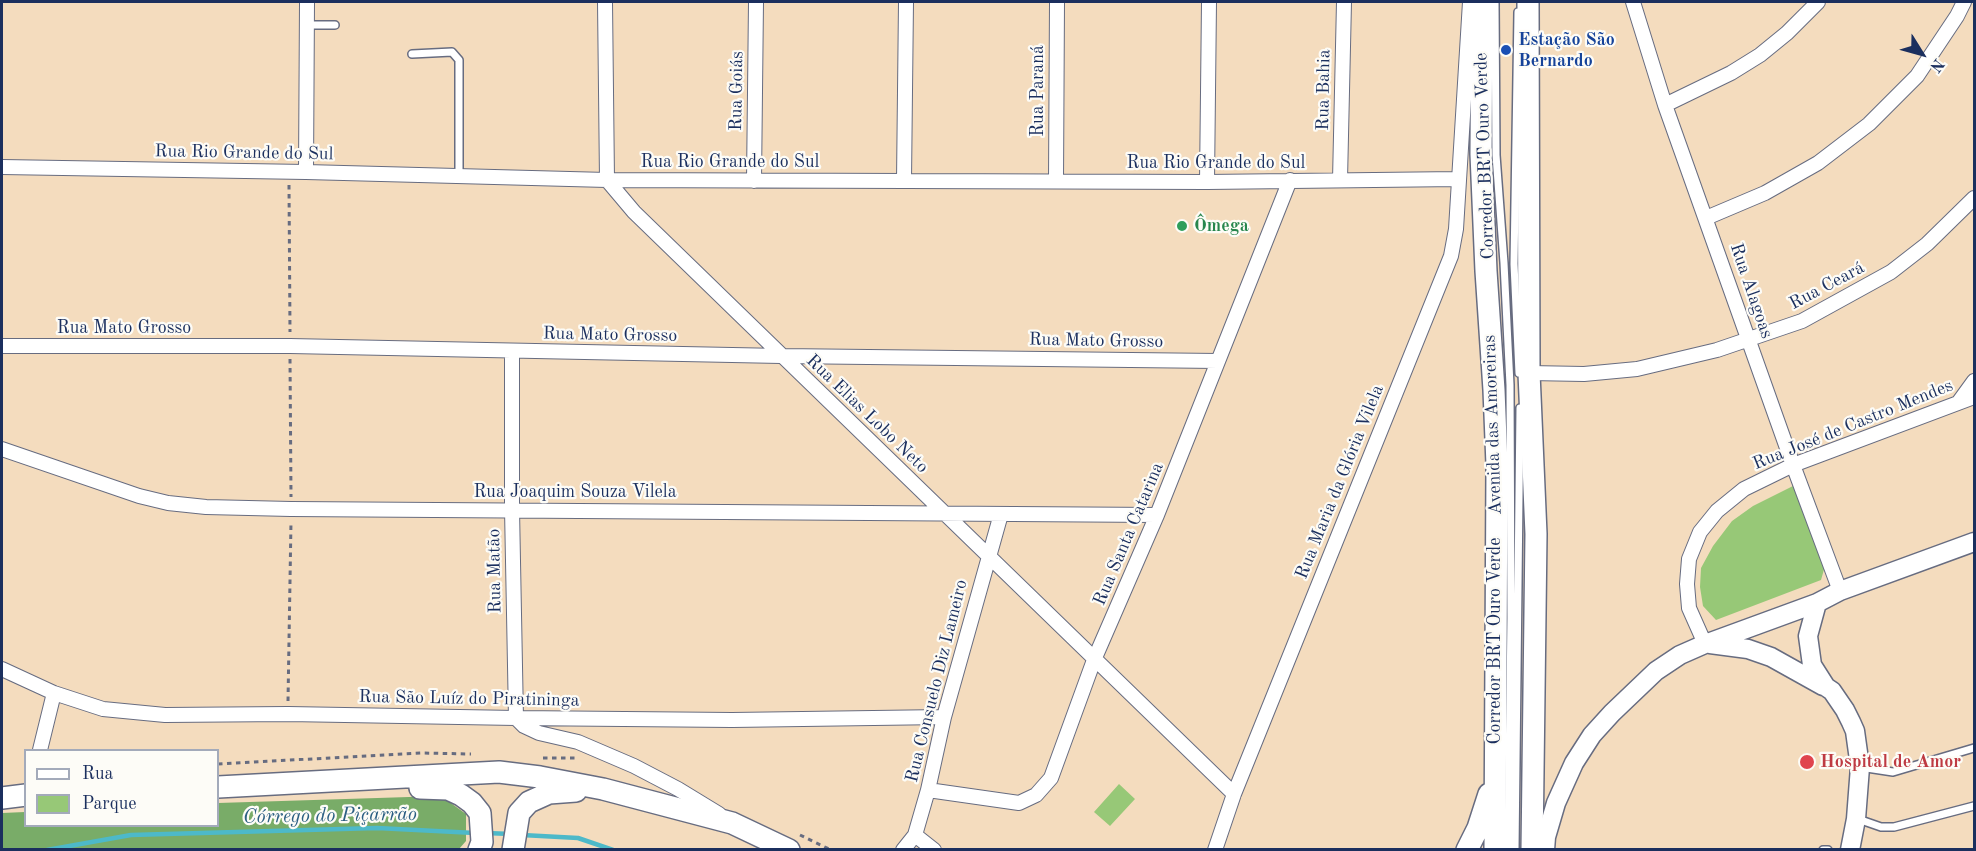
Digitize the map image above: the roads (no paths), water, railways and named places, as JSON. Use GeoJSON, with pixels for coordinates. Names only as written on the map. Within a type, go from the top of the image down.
{"type":"FeatureCollection","features":[{"type":"Feature","properties":{"kind":"main road","name":"Avenida das Amoreiras"},"geometry":{"type":"LineString","coordinates":[[1482,2],[1481,154],[1497,465],[1494,849]]}},
{"type":"Feature","properties":{"kind":"main road"},"geometry":{"type":"LineString","coordinates":[[1528,2],[1524,375],[1536,534],[1532,849]]}},
{"type":"Feature","properties":{"kind":"main road"},"geometry":{"type":"LineString","coordinates":[[219,787],[499,772],[603,789],[732,823],[789,849]]}},
{"type":"Feature","properties":{"kind":"main road"},"geometry":{"type":"LineString","coordinates":[[1467,849],[1478,828],[1496,773]]}},
{"type":"Feature","properties":{"kind":"main road"},"geometry":{"type":"LineString","coordinates":[[330,780],[398,789],[431,787],[448,789],[472,803],[480,813],[480,846]]}},
{"type":"Feature","properties":{"kind":"main road"},"geometry":{"type":"LineString","coordinates":[[512,848],[519,813],[529,802],[549,793],[603,789]]}},
{"type":"Feature","properties":{"kind":"main road"},"geometry":{"type":"LineString","coordinates":[[2,798],[24,795]]}},
{"type":"Feature","properties":{"kind":"street"},"geometry":{"type":"LineString","coordinates":[[306,172],[307,2]]}},
{"type":"Feature","properties":{"kind":"street"},"geometry":{"type":"LineString","coordinates":[[605,2],[607,180]]}},
{"type":"Feature","properties":{"kind":"street","name":"Rua Goiás"},"geometry":{"type":"LineString","coordinates":[[754,181],[756,2]]}},
{"type":"Feature","properties":{"kind":"street"},"geometry":{"type":"LineString","coordinates":[[904,180],[906,2]]}},
{"type":"Feature","properties":{"kind":"street","name":"Rua Paraná"},"geometry":{"type":"LineString","coordinates":[[1056,180],[1057,2]]}},
{"type":"Feature","properties":{"kind":"street"},"geometry":{"type":"LineString","coordinates":[[1207,182],[1209,2]]}},
{"type":"Feature","properties":{"kind":"street","name":"Rua Bahia"},"geometry":{"type":"LineString","coordinates":[[1340,180],[1344,2]]}},
{"type":"Feature","properties":{"kind":"street","name":"Rua Maria da Glória Vilela"},"geometry":{"type":"LineString","coordinates":[[1234,794],[1451,256],[1456,229],[1470,2]]}},
{"type":"Feature","properties":{"kind":"street","name":"Rua Alagoas"},"geometry":{"type":"LineString","coordinates":[[1633,2],[1665,105],[1840,591]]}},
{"type":"Feature","properties":{"kind":"street"},"geometry":{"type":"LineString","coordinates":[[1665,105],[1731,73],[1760,56],[1818,2]]}},
{"type":"Feature","properties":{"kind":"street"},"geometry":{"type":"LineString","coordinates":[[1706,218],[1765,193],[1809,168],[1869,124],[1917,76],[1964,2]]}},
{"type":"Feature","properties":{"kind":"street","name":"Rua Rio Grande do Sul"},"geometry":{"type":"LineString","coordinates":[[2,167],[607,180],[1207,182],[1458,179]]}},
{"type":"Feature","properties":{"kind":"street","name":"Rua Elias Lobo Neto"},"geometry":{"type":"LineString","coordinates":[[607,180],[634,212],[781,356],[1234,794]]}},
{"type":"Feature","properties":{"kind":"street","name":"Rua Santa Catarina"},"geometry":{"type":"LineString","coordinates":[[928,790],[1019,803],[1036,795],[1051,778],[1094,660],[1157,515],[1290,180]]}},
{"type":"Feature","properties":{"kind":"street","name":"Rua Ceará"},"geometry":{"type":"LineString","coordinates":[[1524,375],[1584,374],[1637,369],[1748,340],[1802,321],[1891,272],[1927,244],[1974,198]]}},
{"type":"Feature","properties":{"kind":"street","name":"Rua Mato Grosso"},"geometry":{"type":"LineString","coordinates":[[2,346],[290,346],[781,356],[1218,361]]}},
{"type":"Feature","properties":{"kind":"street","name":"Rua Matão"},"geometry":{"type":"LineString","coordinates":[[512,351],[516,718]]}},
{"type":"Feature","properties":{"kind":"street"},"geometry":{"type":"LineString","coordinates":[[1958,403],[1974,381]]}},
{"type":"Feature","properties":{"kind":"street","name":"Rua José de Castro Mendes"},"geometry":{"type":"LineString","coordinates":[[1705,644],[1689,608],[1687,584],[1689,559],[1700,532],[1717,511],[1744,489],[1793,465],[1974,397]]}},
{"type":"Feature","properties":{"kind":"street","name":"Rua Joaquim Souza Vilela"},"geometry":{"type":"LineString","coordinates":[[2,449],[139,496],[168,503],[206,507],[1157,515]]}},
{"type":"Feature","properties":{"kind":"street","name":"Rua Consuelo Diz Lameiro"},"geometry":{"type":"LineString","coordinates":[[915,835],[928,790],[944,717],[1001,514]]}},
{"type":"Feature","properties":{"kind":"street"},"geometry":{"type":"LineString","coordinates":[[1545,849],[1546,837],[1556,803],[1574,763],[1592,735],[1656,671],[1680,655],[1705,644],[1974,542]]}},
{"type":"Feature","properties":{"kind":"street"},"geometry":{"type":"LineString","coordinates":[[1817,603],[1808,636],[1808,647],[1812,665],[1826,687]]}},
{"type":"Feature","properties":{"kind":"street"},"geometry":{"type":"LineString","coordinates":[[1705,644],[1748,649],[1771,657],[1832,691],[1855,731],[1860,767],[1856,819],[1850,849]]}},
{"type":"Feature","properties":{"kind":"street","name":"Rua São Luíz do Piratininga"},"geometry":{"type":"LineString","coordinates":[[2,669],[54,693],[103,709],[155,714],[732,720],[944,717]]}},
{"type":"Feature","properties":{"kind":"street"},"geometry":{"type":"LineString","coordinates":[[40,749],[54,693]]}},
{"type":"Feature","properties":{"kind":"street"},"geometry":{"type":"LineString","coordinates":[[516,718],[524,726],[540,733],[578,742],[634,766],[678,789],[732,823]]}},
{"type":"Feature","properties":{"kind":"street"},"geometry":{"type":"LineString","coordinates":[[1215,849],[1234,794]]}},
{"type":"Feature","properties":{"kind":"street"},"geometry":{"type":"LineString","coordinates":[[903,849],[915,835],[934,849]]}},
{"type":"Feature","properties":{"kind":"lane","name":"Corredor BRT Ouro Verde"},"geometry":{"type":"LineString","coordinates":[[1495,2],[1496,155],[1510,385],[1511,618],[1508,849]]}},
{"type":"Feature","properties":{"kind":"lane","name":"Corredor BRT Ouro Verde"},"geometry":{"type":"LineString","coordinates":[[1518,2],[1514,264],[1524,375]]}},
{"type":"Feature","properties":{"kind":"lane"},"geometry":{"type":"LineString","coordinates":[[307,25],[335,25]]}},
{"type":"Feature","properties":{"kind":"lane"},"geometry":{"type":"LineString","coordinates":[[412,54],[452,52],[459,60],[459,176]]}},
{"type":"Feature","properties":{"kind":"lane","name":"Corredor BRT Ouro Verde"},"geometry":{"type":"LineString","coordinates":[[1515,849],[1520,400]]}},
{"type":"Feature","properties":{"kind":"lane"},"geometry":{"type":"LineString","coordinates":[[1860,767],[1880,772],[1893,772],[1974,748]]}},
{"type":"Feature","properties":{"kind":"lane"},"geometry":{"type":"LineString","coordinates":[[1856,819],[1881,827],[1894,827],[1974,806]]}},
{"type":"Feature","properties":{"kind":"lane"},"geometry":{"type":"LineString","coordinates":[[1823,849],[1828,849]]}},
{"type":"Feature","properties":{"kind":"waterway","name":"Córrego do Piçarrão"},"geometry":{"type":"LineString","coordinates":[[47,850],[131,835],[377,828],[475,833]]}},
{"type":"Feature","properties":{"kind":"waterway","name":"Córrego do Piçarrão"},"geometry":{"type":"LineString","coordinates":[[486,833],[511,834]]}},
{"type":"Feature","properties":{"kind":"waterway","name":"Córrego do Piçarrão"},"geometry":{"type":"LineString","coordinates":[[522,835],[578,838],[613,850]]}},
{"type":"Feature","properties":{"kind":"place","name":"Estação São Bernardo"},"geometry":{"type":"Point","coordinates":[1506,50]}},
{"type":"Feature","properties":{"kind":"place","name":"Ômega"},"geometry":{"type":"Point","coordinates":[1182,226]}},
{"type":"Feature","properties":{"kind":"place","name":"Hospital de Amor"},"geometry":{"type":"Point","coordinates":[1807,762]}}]}
